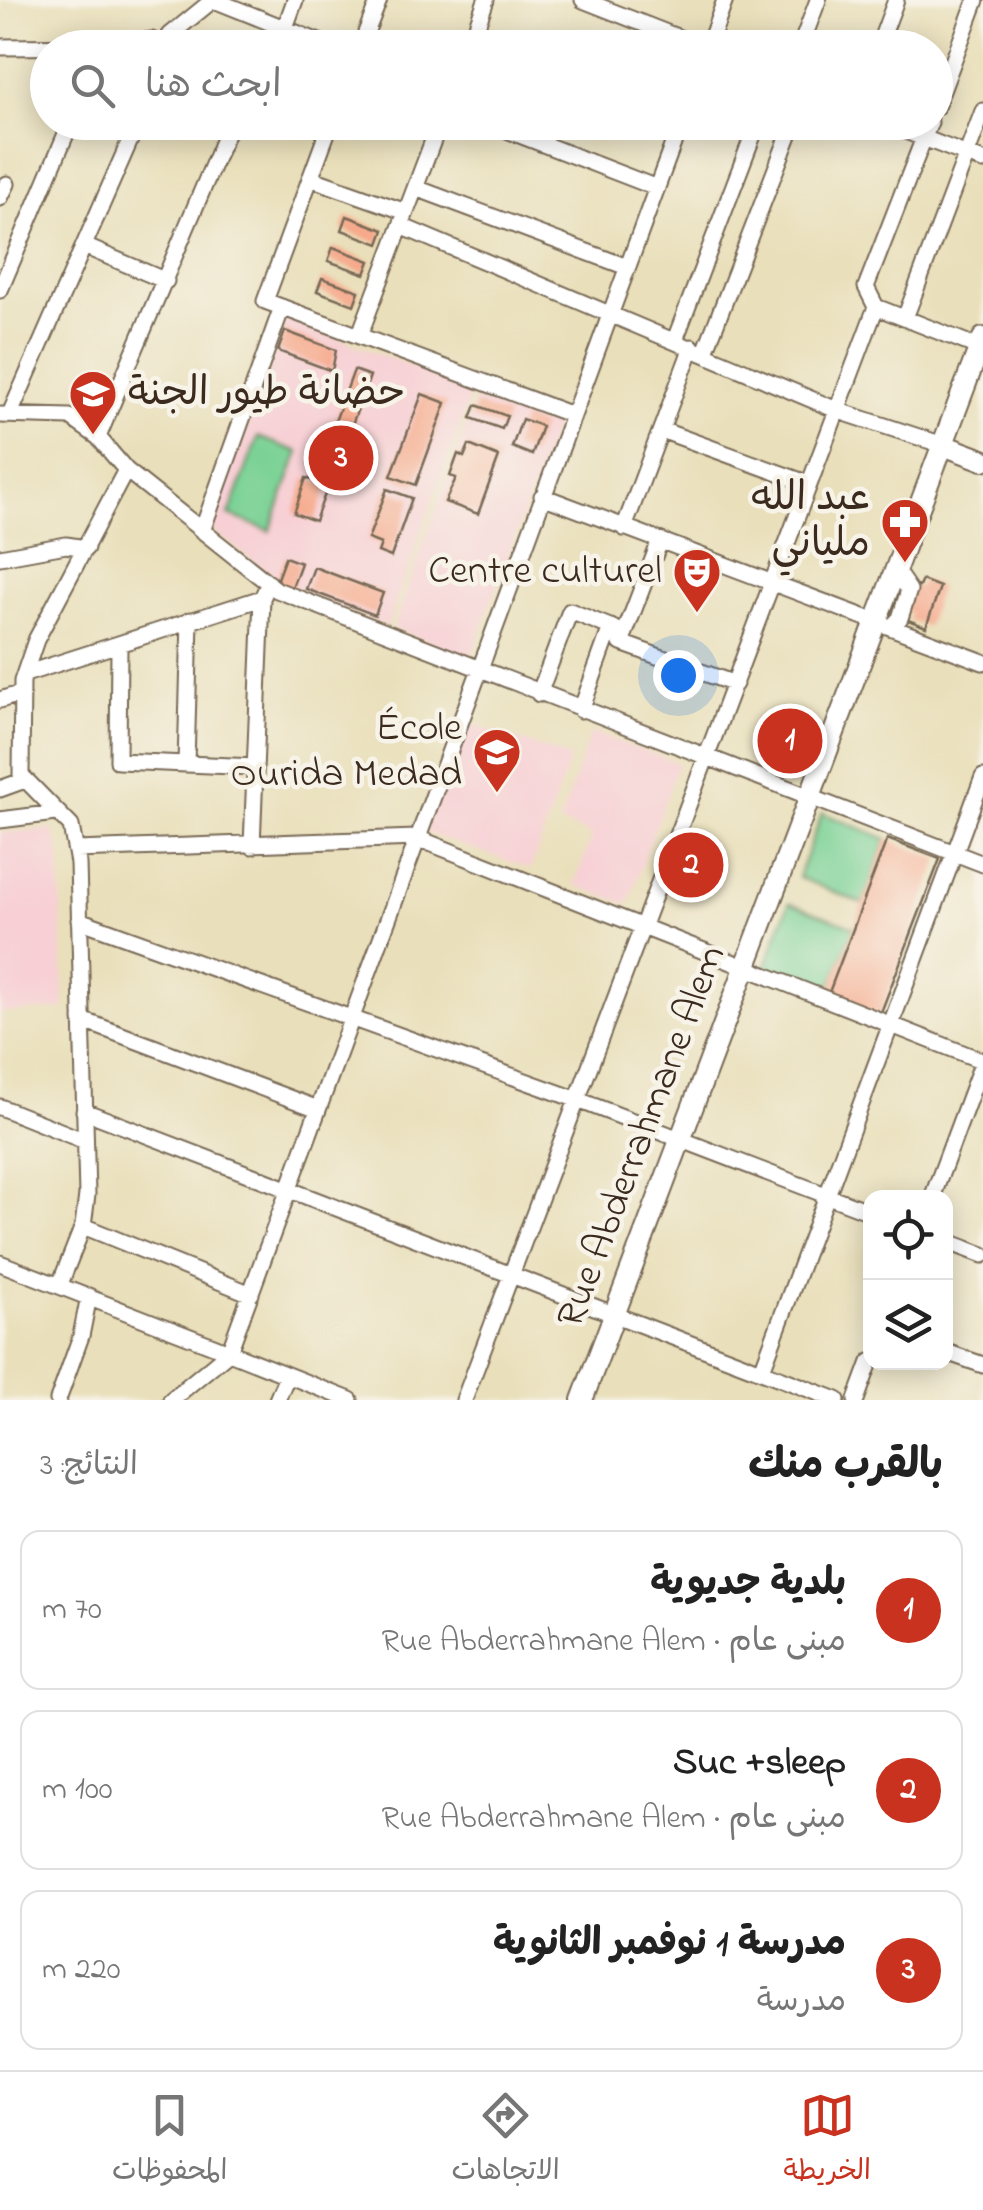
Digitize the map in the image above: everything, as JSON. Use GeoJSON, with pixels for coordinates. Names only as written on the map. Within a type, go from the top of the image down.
{"type":"FeatureCollection","features":[{"type":"Feature","properties":{"kind":"main road","name":"Rue Abderrahmane Alem"},"geometry":{"type":"LineString","coordinates":[[582,1400],[808,797],[885,625],[896,571],[982,345]]}},
{"type":"Feature","properties":{"kind":"main road"},"geometry":{"type":"LineString","coordinates":[[943,445],[983,460]]}},
{"type":"Feature","properties":{"kind":"street"},"geometry":{"type":"LineString","coordinates":[[185,30],[214,0],[290,30]]}},
{"type":"Feature","properties":{"kind":"street"},"geometry":{"type":"LineString","coordinates":[[285,28],[295,0]]}},
{"type":"Feature","properties":{"kind":"street"},"geometry":{"type":"LineString","coordinates":[[367,30],[379,0]]}},
{"type":"Feature","properties":{"kind":"street"},"geometry":{"type":"LineString","coordinates":[[475,30],[486,0]]}},
{"type":"Feature","properties":{"kind":"street"},"geometry":{"type":"LineString","coordinates":[[583,0],[660,30]]}},
{"type":"Feature","properties":{"kind":"street"},"geometry":{"type":"LineString","coordinates":[[706,0],[724,3],[714,30]]}},
{"type":"Feature","properties":{"kind":"street"},"geometry":{"type":"LineString","coordinates":[[807,30],[818,0]]}},
{"type":"Feature","properties":{"kind":"street"},"geometry":{"type":"LineString","coordinates":[[885,30],[896,0]]}},
{"type":"Feature","properties":{"kind":"street"},"geometry":{"type":"LineString","coordinates":[[953,62],[976,0]]}},
{"type":"Feature","properties":{"kind":"street"},"geometry":{"type":"LineString","coordinates":[[0,47],[30,47]]}},
{"type":"Feature","properties":{"kind":"street"},"geometry":{"type":"LineString","coordinates":[[905,318],[983,110]]}},
{"type":"Feature","properties":{"kind":"street"},"geometry":{"type":"LineString","coordinates":[[0,290],[64,140]]}},
{"type":"Feature","properties":{"kind":"street"},"geometry":{"type":"LineString","coordinates":[[130,140],[5,415],[70,417],[98,437],[126,470],[202,530],[266,591],[983,864]]}},
{"type":"Feature","properties":{"kind":"street"},"geometry":{"type":"LineString","coordinates":[[98,437],[224,140]]}},
{"type":"Feature","properties":{"kind":"street"},"geometry":{"type":"LineString","coordinates":[[325,140],[265,301],[572,415]]}},
{"type":"Feature","properties":{"kind":"street"},"geometry":{"type":"LineString","coordinates":[[360,334],[433,140]]}},
{"type":"Feature","properties":{"kind":"street"},"geometry":{"type":"LineString","coordinates":[[532,140],[656,188]]}},
{"type":"Feature","properties":{"kind":"street"},"geometry":{"type":"LineString","coordinates":[[171,1400],[230,1352],[673,140]]}},
{"type":"Feature","properties":{"kind":"street"},"geometry":{"type":"LineString","coordinates":[[675,340],[751,140]]}},
{"type":"Feature","properties":{"kind":"street"},"geometry":{"type":"LineString","coordinates":[[624,528],[661,430],[699,350],[786,140]]}},
{"type":"Feature","properties":{"kind":"street"},"geometry":{"type":"LineString","coordinates":[[922,140],[866,286],[876,307],[982,345]]}},
{"type":"Feature","properties":{"kind":"street"},"geometry":{"type":"LineString","coordinates":[[943,140],[983,160]]}},
{"type":"Feature","properties":{"kind":"street"},"geometry":{"type":"LineString","coordinates":[[310,178],[609,314],[839,411],[943,445]]}},
{"type":"Feature","properties":{"kind":"street"},"geometry":{"type":"LineString","coordinates":[[416,188],[626,267]]}},
{"type":"Feature","properties":{"kind":"street"},"geometry":{"type":"LineString","coordinates":[[84,246],[166,281]]}},
{"type":"Feature","properties":{"kind":"street"},"geometry":{"type":"LineString","coordinates":[[202,530],[282,307]]}},
{"type":"Feature","properties":{"kind":"street"},"geometry":{"type":"LineString","coordinates":[[464,1400],[876,307]]}},
{"type":"Feature","properties":{"kind":"street"},"geometry":{"type":"LineString","coordinates":[[661,430],[810,484]]}},
{"type":"Feature","properties":{"kind":"street"},"geometry":{"type":"LineString","coordinates":[[60,1284],[84,1226],[76,850],[70,826],[21,775],[22,693],[36,640],[126,470]]}},
{"type":"Feature","properties":{"kind":"street"},"geometry":{"type":"LineString","coordinates":[[542,496],[983,662]]}},
{"type":"Feature","properties":{"kind":"street"},"geometry":{"type":"LineString","coordinates":[[581,710],[660,541]]}},
{"type":"Feature","properties":{"kind":"street"},"geometry":{"type":"LineString","coordinates":[[0,558],[66,545],[86,548]]}},
{"type":"Feature","properties":{"kind":"street"},"geometry":{"type":"LineString","coordinates":[[25,674],[119,646],[266,591]]}},
{"type":"Feature","properties":{"kind":"street"},"geometry":{"type":"LineString","coordinates":[[252,846],[266,591]]}},
{"type":"Feature","properties":{"kind":"street"},"geometry":{"type":"LineString","coordinates":[[539,694],[570,611],[618,630]]}},
{"type":"Feature","properties":{"kind":"street"},"geometry":{"type":"LineString","coordinates":[[186,764],[190,620]]}},
{"type":"Feature","properties":{"kind":"street"},"geometry":{"type":"LineString","coordinates":[[618,630],[622,643],[734,684]]}},
{"type":"Feature","properties":{"kind":"street"},"geometry":{"type":"LineString","coordinates":[[119,646],[118,760],[254,767]]}},
{"type":"Feature","properties":{"kind":"street"},"geometry":{"type":"LineString","coordinates":[[0,700],[22,693]]}},
{"type":"Feature","properties":{"kind":"street"},"geometry":{"type":"LineString","coordinates":[[762,1370],[983,776]]}},
{"type":"Feature","properties":{"kind":"street"},"geometry":{"type":"LineString","coordinates":[[0,789],[25,780]]}},
{"type":"Feature","properties":{"kind":"street"},"geometry":{"type":"LineString","coordinates":[[0,820],[56,813]]}},
{"type":"Feature","properties":{"kind":"street"},"geometry":{"type":"LineString","coordinates":[[76,850],[416,838],[644,925],[983,1061],[935,1190]]}},
{"type":"Feature","properties":{"kind":"street"},"geometry":{"type":"LineString","coordinates":[[80,920],[578,1100],[863,1209]]}},
{"type":"Feature","properties":{"kind":"street"},"geometry":{"type":"LineString","coordinates":[[82,1020],[318,1109]]}},
{"type":"Feature","properties":{"kind":"street"},"geometry":{"type":"LineString","coordinates":[[0,1107],[85,1141]]}},
{"type":"Feature","properties":{"kind":"street"},"geometry":{"type":"LineString","coordinates":[[84,1111],[837,1400]]}},
{"type":"Feature","properties":{"kind":"street"},"geometry":{"type":"LineString","coordinates":[[84,1226],[251,1294]]}},
{"type":"Feature","properties":{"kind":"street"},"geometry":{"type":"LineString","coordinates":[[953,1244],[983,1255]]}},
{"type":"Feature","properties":{"kind":"street"},"geometry":{"type":"LineString","coordinates":[[0,1263],[350,1400]]}},
{"type":"Feature","properties":{"kind":"street"},"geometry":{"type":"LineString","coordinates":[[58,1400],[82,1336],[89,1296]]}},
{"type":"Feature","properties":{"kind":"street"},"geometry":{"type":"LineString","coordinates":[[953,1354],[983,1365]]}},
{"type":"Feature","properties":{"kind":"street"},"geometry":{"type":"LineString","coordinates":[[856,1400],[867,1370]]}},
{"type":"Feature","properties":{"kind":"street"},"geometry":{"type":"LineString","coordinates":[[278,1400],[287,1376]]}},
{"type":"Feature","properties":{"kind":"shaded area"},"geometry":{"type":"Polygon","coordinates":[[[286,319],[473,389],[387,627],[291,590],[208,527],[286,319]]]}},
{"type":"Feature","properties":{"kind":"shaded area"},"geometry":{"type":"Polygon","coordinates":[[[478,392],[557,420],[471,658],[393,629],[478,392]]]}},
{"type":"Feature","properties":{"kind":"shaded area","name":"École Ourida Medad"},"geometry":{"type":"Polygon","coordinates":[[[463,721],[570,758],[531,869],[424,832],[463,721]]]}},
{"type":"Feature","properties":{"kind":"shaded area"},"geometry":{"type":"Polygon","coordinates":[[[591,732],[678,763],[628,904],[574,885],[592,835],[559,823],[591,732]]]}},
{"type":"Feature","properties":{"kind":"shaded area"},"geometry":{"type":"Polygon","coordinates":[[[52,829],[60,850],[64,1009],[1,1013],[0,1076],[0,833],[52,829]]]}},
{"type":"Feature","properties":{"kind":"green space"},"geometry":{"type":"Polygon","coordinates":[[[258,437],[299,452],[270,531],[229,515],[258,437]]]}},
{"type":"Feature","properties":{"kind":"green space"},"geometry":{"type":"Polygon","coordinates":[[[822,813],[887,839],[863,904],[798,877],[822,813]]]}},
{"type":"Feature","properties":{"kind":"green space"},"geometry":{"type":"Polygon","coordinates":[[[789,903],[854,927],[828,995],[764,971],[789,903]]]}},
{"type":"Feature","properties":{"kind":"building"},"geometry":{"type":"Polygon","coordinates":[[[347,216],[384,230],[379,244],[342,230],[347,216]]]}},
{"type":"Feature","properties":{"kind":"building"},"geometry":{"type":"Polygon","coordinates":[[[333,247],[370,261],[365,274],[328,261],[333,247]]]}},
{"type":"Feature","properties":{"kind":"building"},"geometry":{"type":"Polygon","coordinates":[[[322,278],[359,291],[354,305],[317,291],[322,278]]]}},
{"type":"Feature","properties":{"kind":"building"},"geometry":{"type":"Polygon","coordinates":[[[285,331],[336,350],[332,371],[278,351],[285,331]]]}},
{"type":"Feature","properties":{"kind":"building"},"geometry":{"type":"Polygon","coordinates":[[[354,370],[370,376],[333,476],[317,470],[354,370]]]}},
{"type":"Feature","properties":{"kind":"building"},"geometry":{"type":"Polygon","coordinates":[[[422,394],[446,403],[416,485],[391,476],[422,394]]]}},
{"type":"Feature","properties":{"kind":"building"},"geometry":{"type":"Polygon","coordinates":[[[476,405],[507,416],[502,429],[471,418],[476,405]]]}},
{"type":"Feature","properties":{"kind":"building"},"geometry":{"type":"Polygon","coordinates":[[[522,419],[542,426],[532,455],[512,447],[522,419]]]}},
{"type":"Feature","properties":{"kind":"building"},"geometry":{"type":"Polygon","coordinates":[[[469,445],[499,457],[478,514],[445,502],[456,478],[450,476],[458,454],[464,457],[469,445]]]}},
{"type":"Feature","properties":{"kind":"building"},"geometry":{"type":"Polygon","coordinates":[[[306,478],[328,486],[315,521],[294,513],[306,478]]]}},
{"type":"Feature","properties":{"kind":"building"},"geometry":{"type":"Polygon","coordinates":[[[387,489],[412,498],[391,557],[378,552],[381,544],[368,539],[387,489]]]}},
{"type":"Feature","properties":{"kind":"building"},"geometry":{"type":"Polygon","coordinates":[[[285,557],[301,563],[291,590],[275,584],[285,557]]]}},
{"type":"Feature","properties":{"kind":"building"},"geometry":{"type":"Polygon","coordinates":[[[314,567],[383,593],[375,615],[306,589],[314,567]]]}},
{"type":"Feature","properties":{"kind":"building"},"geometry":{"type":"Polygon","coordinates":[[[922,580],[940,587],[926,627],[908,620],[910,613],[898,608],[908,583],[919,587],[922,580]]]}},
{"type":"Feature","properties":{"kind":"building"},"geometry":{"type":"Polygon","coordinates":[[[887,839],[940,859],[880,1015],[828,995],[887,839]]]}},
{"type":"Feature","properties":{"kind":"place","name":"حضانة طيور الجنة"},"geometry":{"type":"Point","coordinates":[93,436]}},
{"type":"Feature","properties":{"kind":"place","name":"مدرسة 1 نوفمبر الثانوية"},"geometry":{"type":"Point","coordinates":[341,458]}},
{"type":"Feature","properties":{"kind":"place","name":"عبد الله ملياني"},"geometry":{"type":"Point","coordinates":[905,564]}},
{"type":"Feature","properties":{"kind":"place","name":"Centre culturel"},"geometry":{"type":"Point","coordinates":[697,614]}},
{"type":"Feature","properties":{"kind":"place","name":"بلدية جديوية"},"geometry":{"type":"Point","coordinates":[790,741]}},
{"type":"Feature","properties":{"kind":"place","name":"École Ourida Medad"},"geometry":{"type":"Point","coordinates":[497,794]}},
{"type":"Feature","properties":{"kind":"place","name":"Suc +sleep"},"geometry":{"type":"Point","coordinates":[691,865]}}]}
